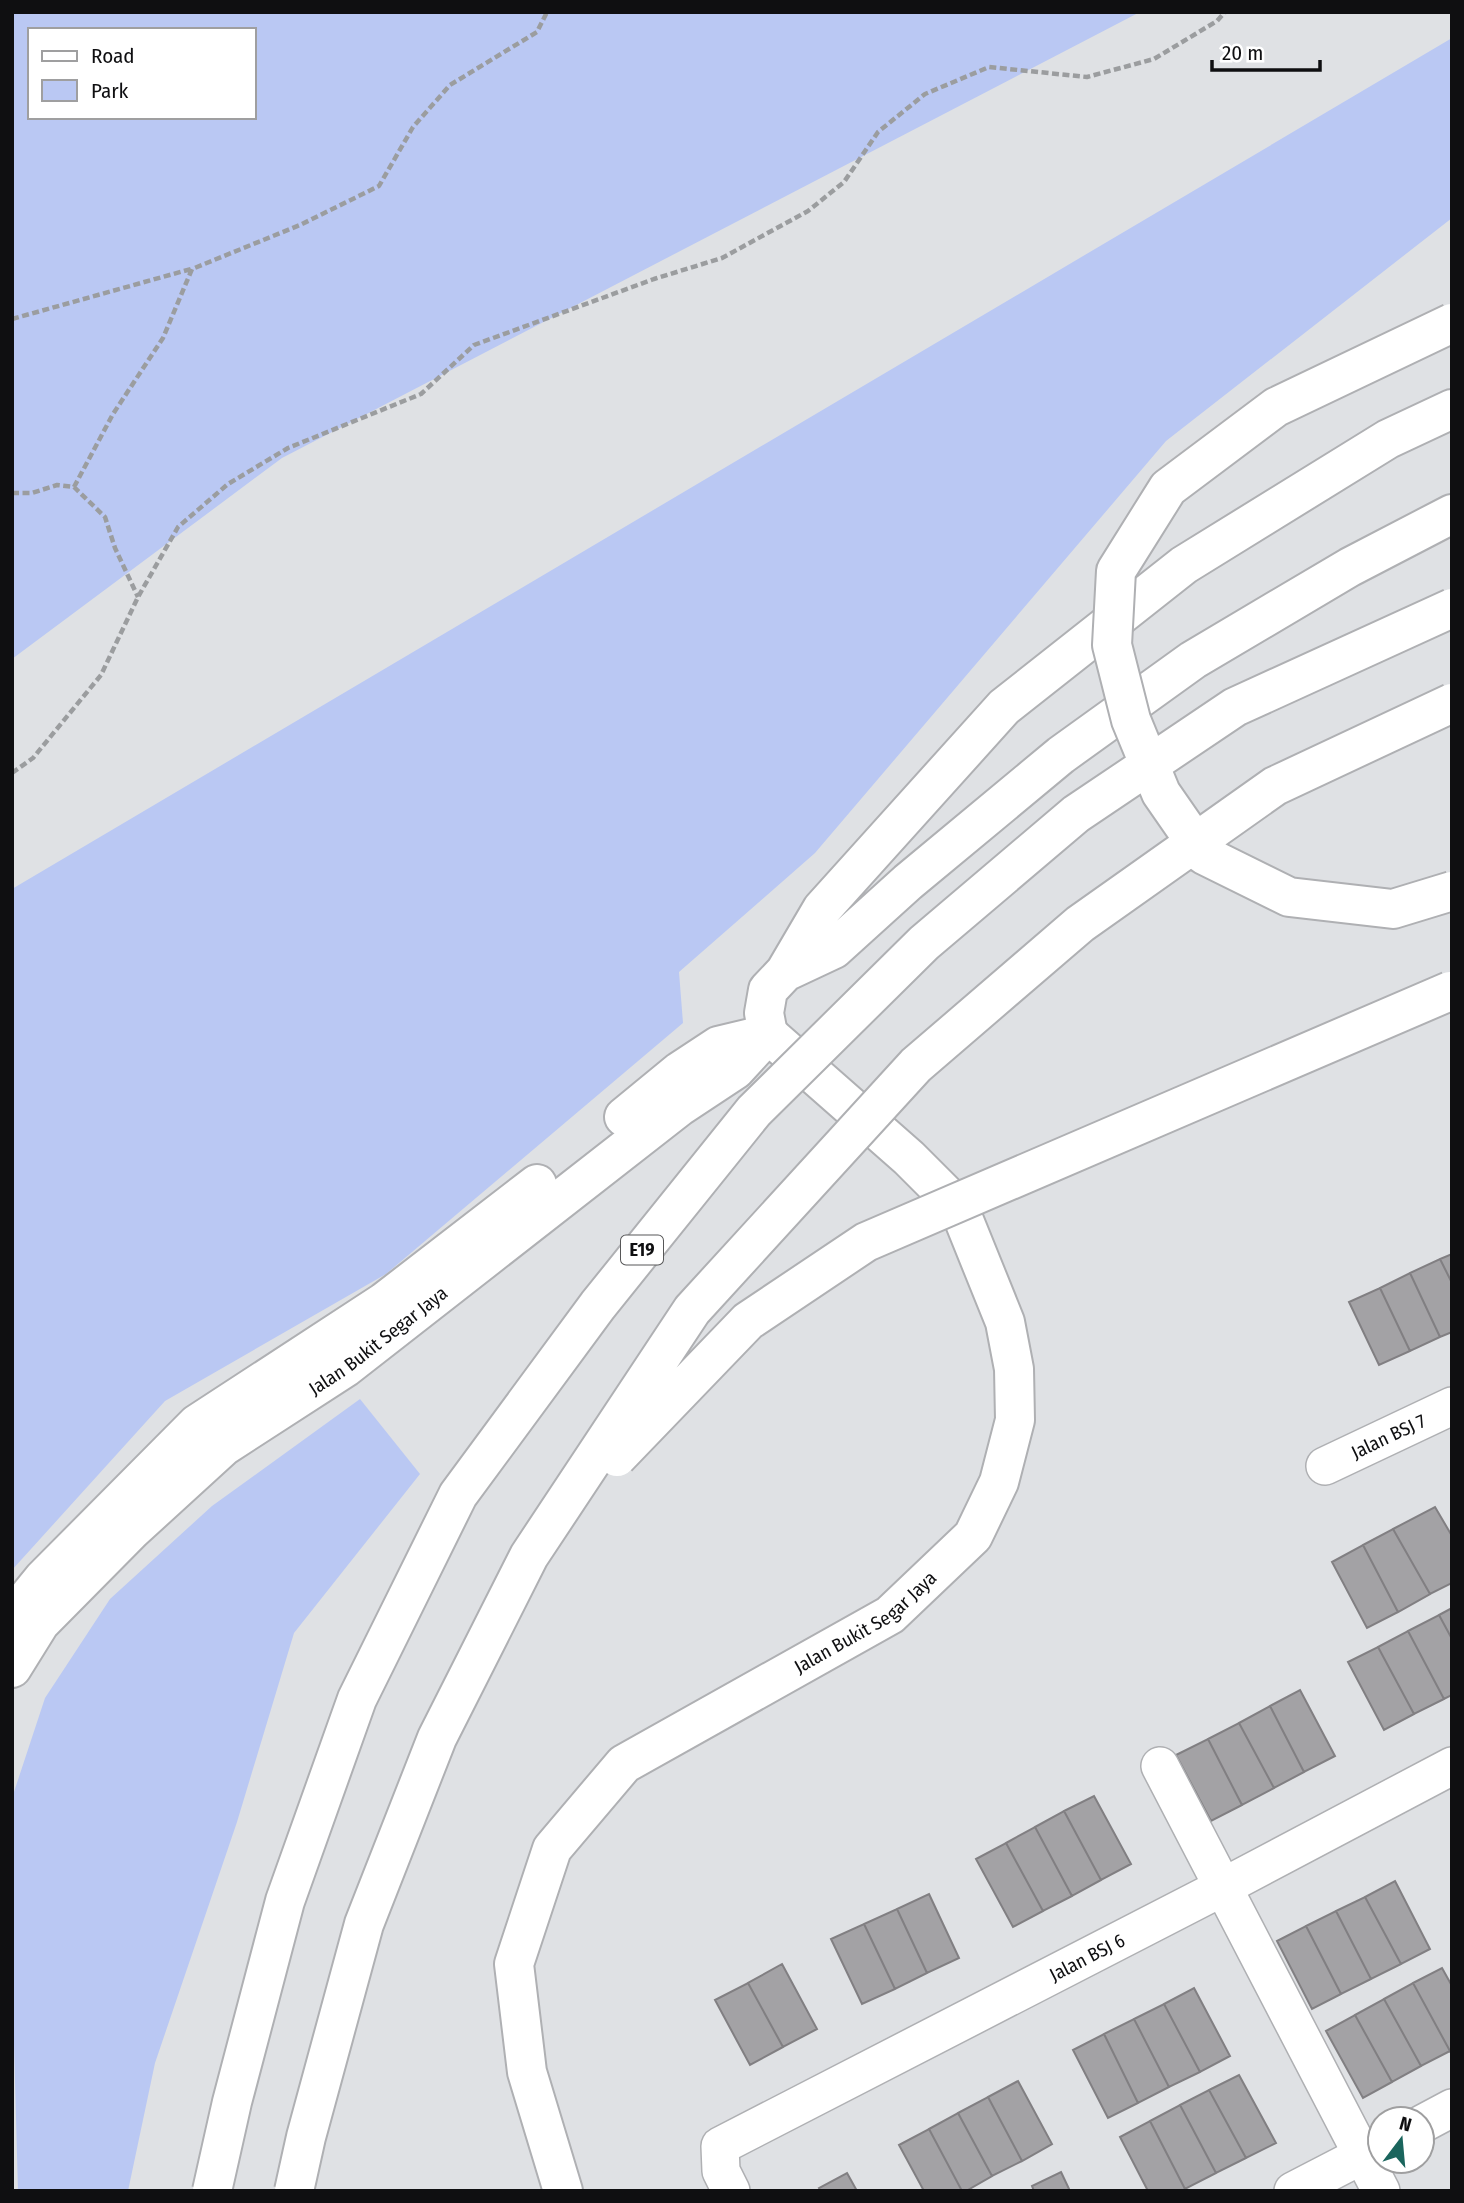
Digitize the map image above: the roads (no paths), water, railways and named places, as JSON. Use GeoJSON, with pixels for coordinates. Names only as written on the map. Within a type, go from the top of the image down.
{"type":"FeatureCollection","features":[{"type":"Feature","properties":{"kind":"main road"},"geometry":{"type":"LineString","coordinates":[[1452,323],[1276,407],[1168,488],[1116,571],[1112,645],[1131,720],[1161,793],[1204,855],[1289,897],[1394,909],[1452,891]]}},
{"type":"Feature","properties":{"kind":"main road"},"geometry":{"type":"LineString","coordinates":[[768,1034],[764,1013],[768,990],[785,972],[821,909],[1004,707],[1184,565],[1388,439],[1452,409]]}},
{"type":"Feature","properties":{"kind":"main road"},"geometry":{"type":"LineString","coordinates":[[785,972],[834,949],[908,882],[1060,755],[1193,660],[1350,567],[1452,514]]}},
{"type":"Feature","properties":{"kind":"main road","name":"E19"},"geometry":{"type":"LineString","coordinates":[[212,2191],[232,2102],[285,1902],[357,1699],[458,1495],[597,1305],[754,1111],[924,943],[1076,814],[1235,707],[1452,608]]}},
{"type":"Feature","properties":{"kind":"main road"},"geometry":{"type":"LineString","coordinates":[[294,2191],[364,1924],[437,1738],[529,1556],[692,1310],[916,1065],[1080,924],[1275,786],[1452,703]]}},
{"type":"Feature","properties":{"kind":"main road"},"geometry":{"type":"LineString","coordinates":[[529,1556],[636,1435],[748,1321],[866,1242],[1452,990]]}},
{"type":"Feature","properties":{"kind":"main road","name":"Jalan Bukit Segar Jaya"},"geometry":{"type":"LineString","coordinates":[[12,1617],[43,1579],[197,1424],[384,1302],[680,1071],[718,1046],[768,1034]]}},
{"type":"Feature","properties":{"kind":"main road","name":"Jalan Bukit Segar Jaya"},"geometry":{"type":"LineString","coordinates":[[12,1668],[40,1623],[132,1530],[224,1446],[346,1367],[668,1115],[735,1070],[768,1034]]}},
{"type":"Feature","properties":{"kind":"main road","name":"Jalan Bukit Segar Jaya"},"geometry":{"type":"LineString","coordinates":[[564,2191],[527,2072],[514,1964],[552,1849],[624,1764],[890,1615],[973,1535],[999,1482],[1014,1420],[1014,1369],[1005,1322],[959,1208],[909,1158],[768,1034]]}},
{"type":"Feature","properties":{"kind":"street","name":"Jalan BSJ 7"},"geometry":{"type":"LineString","coordinates":[[1325,1466],[1452,1406]]}},
{"type":"Feature","properties":{"kind":"street"},"geometry":{"type":"LineString","coordinates":[[1160,1766],[1223,1887],[1366,2139]]}},
{"type":"Feature","properties":{"kind":"street","name":"Jalan BSJ 6"},"geometry":{"type":"LineString","coordinates":[[731,2191],[721,2171],[720,2146],[1452,1766]]}},
{"type":"Feature","properties":{"kind":"street"},"geometry":{"type":"LineString","coordinates":[[1436,2117],[1452,2108]]}},
{"type":"Feature","properties":{"kind":"street"},"geometry":{"type":"LineString","coordinates":[[1293,2191],[1366,2153]]}}]}
